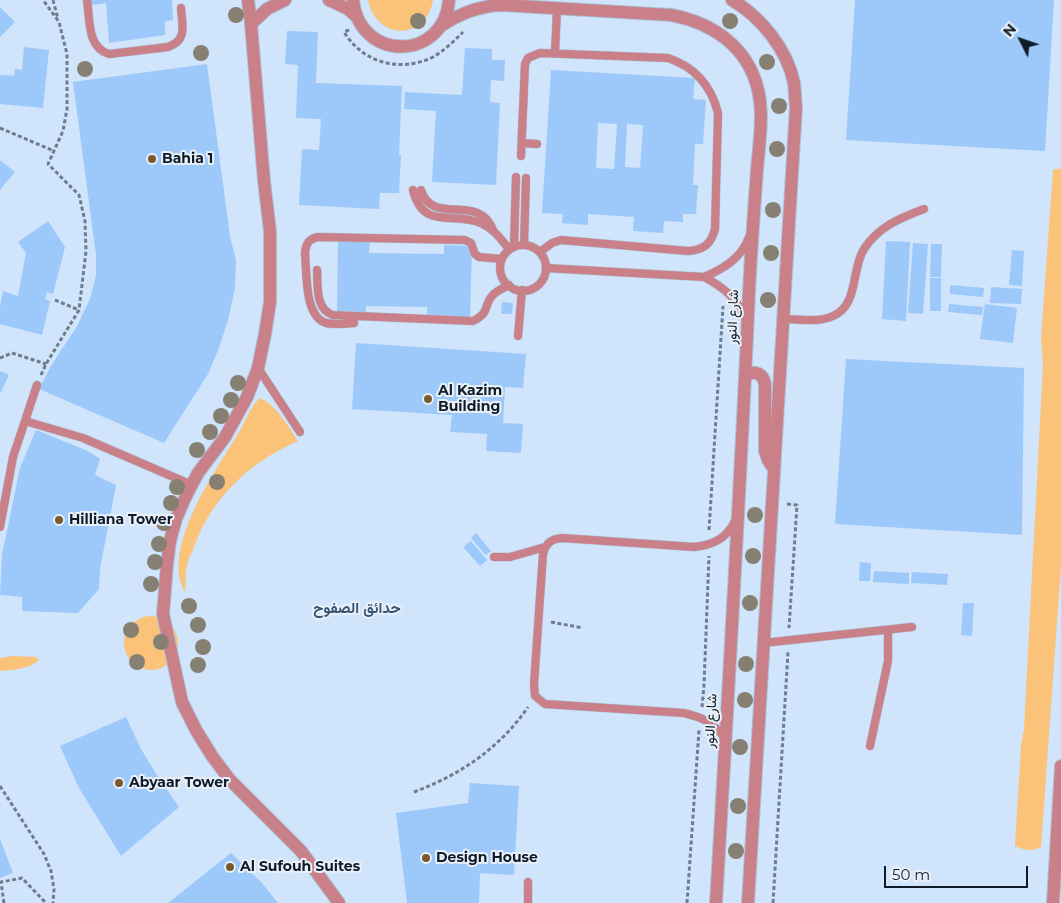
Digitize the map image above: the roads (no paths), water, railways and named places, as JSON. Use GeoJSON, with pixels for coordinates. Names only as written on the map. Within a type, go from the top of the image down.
{"type":"FeatureCollection","features":[{"type":"Feature","properties":{"kind":"street"},"geometry":{"type":"LineString","coordinates":[[248,0],[270,231],[270,302],[266,334],[258,368],[247,397],[236,419],[198,473],[176,519],[170,541],[167,564],[164,614],[182,702],[196,730],[230,780],[301,851],[338,903]]}},
{"type":"Feature","properties":{"kind":"street"},"geometry":{"type":"LineString","coordinates":[[251,24],[267,9],[285,0]]}},
{"type":"Feature","properties":{"kind":"street"},"geometry":{"type":"LineString","coordinates":[[329,0],[348,9],[356,16]]}},
{"type":"Feature","properties":{"kind":"street"},"geometry":{"type":"LineString","coordinates":[[353,0],[356,16]]}},
{"type":"Feature","properties":{"kind":"street"},"geometry":{"type":"LineString","coordinates":[[441,26],[448,9],[449,0]]}},
{"type":"Feature","properties":{"kind":"street"},"geometry":{"type":"LineString","coordinates":[[732,0],[754,16],[772,36],[786,59],[793,82],[796,107],[748,903]]}},
{"type":"Feature","properties":{"kind":"street","name":"شارع النور"},"geometry":{"type":"LineString","coordinates":[[356,16],[366,32],[382,43],[391,46],[410,46],[419,43],[435,33],[441,26],[464,12],[489,6],[502,5],[689,18],[711,28],[733,44],[744,57],[753,74],[759,92],[761,114],[753,223],[716,903]]}},
{"type":"Feature","properties":{"kind":"street"},"geometry":{"type":"LineString","coordinates":[[746,374],[752,372],[759,373],[764,378],[765,451],[768,460],[774,468]]}},
{"type":"Feature","properties":{"kind":"street"},"geometry":{"type":"LineString","coordinates":[[1053,903],[1061,766]]}},
{"type":"Feature","properties":{"kind":"lane"},"geometry":{"type":"LineString","coordinates":[[87,0],[93,41],[96,48],[109,54],[168,47],[175,44],[180,40],[182,33],[181,8]]}},
{"type":"Feature","properties":{"kind":"lane"},"geometry":{"type":"LineString","coordinates":[[555,53],[557,9]]}},
{"type":"Feature","properties":{"kind":"lane"},"geometry":{"type":"LineString","coordinates":[[521,156],[525,64],[528,58],[533,55],[555,53],[668,58],[686,66],[702,78],[715,100],[718,113],[715,229],[713,238],[708,245],[696,250],[561,240],[552,243],[540,252]]}},
{"type":"Feature","properties":{"kind":"lane"},"geometry":{"type":"LineString","coordinates":[[522,142],[538,144]]}},
{"type":"Feature","properties":{"kind":"lane"},"geometry":{"type":"LineString","coordinates":[[512,248],[516,177]]}},
{"type":"Feature","properties":{"kind":"lane"},"geometry":{"type":"LineString","coordinates":[[524,245],[526,178]]}},
{"type":"Feature","properties":{"kind":"lane"},"geometry":{"type":"LineString","coordinates":[[417,190],[415,199],[420,207],[435,218],[469,220],[487,226],[512,248]]}},
{"type":"Feature","properties":{"kind":"lane"},"geometry":{"type":"LineString","coordinates":[[783,318],[819,320],[835,316],[844,308],[849,300],[858,263],[864,250],[875,236],[886,226],[924,209]]}},
{"type":"Feature","properties":{"kind":"lane"},"geometry":{"type":"LineString","coordinates":[[546,268],[704,277],[722,270],[737,257],[747,241],[753,223]]}},
{"type":"Feature","properties":{"kind":"lane"},"geometry":{"type":"LineString","coordinates":[[354,324],[329,324],[320,321],[314,314],[310,306],[305,253],[305,245],[311,239],[318,237],[465,240],[472,243],[478,257],[502,259]]}},
{"type":"Feature","properties":{"kind":"lane"},"geometry":{"type":"LineString","coordinates":[[524,245],[536,248],[540,252],[546,262],[546,268],[545,275],[536,286],[522,290],[515,289],[509,285],[501,273],[502,259],[512,248],[524,245]]}},
{"type":"Feature","properties":{"kind":"lane"},"geometry":{"type":"LineString","coordinates":[[317,270],[322,308],[326,312],[333,314],[473,320],[486,312],[492,295],[509,285]]}},
{"type":"Feature","properties":{"kind":"lane"},"geometry":{"type":"LineString","coordinates":[[704,277],[719,285],[732,296],[742,309],[748,325]]}},
{"type":"Feature","properties":{"kind":"lane"},"geometry":{"type":"LineString","coordinates":[[518,336],[522,290]]}},
{"type":"Feature","properties":{"kind":"lane"},"geometry":{"type":"LineString","coordinates":[[258,368],[300,432]]}},
{"type":"Feature","properties":{"kind":"lane"},"geometry":{"type":"LineString","coordinates":[[0,527],[14,457],[37,385]]}},
{"type":"Feature","properties":{"kind":"lane"},"geometry":{"type":"LineString","coordinates":[[25,421],[83,438],[192,485]]}},
{"type":"Feature","properties":{"kind":"lane"},"geometry":{"type":"LineString","coordinates":[[725,738],[714,726],[701,717],[684,712],[545,704],[535,696],[534,684],[543,554],[549,542],[555,538],[562,538],[688,547],[708,546],[721,540],[731,529],[737,517]]}},
{"type":"Feature","properties":{"kind":"lane"},"geometry":{"type":"LineString","coordinates":[[494,557],[510,558],[545,547]]}},
{"type":"Feature","properties":{"kind":"lane"},"geometry":{"type":"LineString","coordinates":[[763,643],[912,628]]}},
{"type":"Feature","properties":{"kind":"lane"},"geometry":{"type":"LineString","coordinates":[[870,746],[888,661],[888,630]]}},
{"type":"Feature","properties":{"kind":"lane"},"geometry":{"type":"LineString","coordinates":[[528,882],[528,903]]}},
{"type":"Feature","properties":{"kind":"place","name":"Bahia 1"},"geometry":{"type":"Point","coordinates":[152,159]}},
{"type":"Feature","properties":{"kind":"place","name":"Al Kazim Building"},"geometry":{"type":"Point","coordinates":[428,399]}},
{"type":"Feature","properties":{"kind":"place","name":"Hilliana Tower"},"geometry":{"type":"Point","coordinates":[59,520]}},
{"type":"Feature","properties":{"kind":"place","name":"Abyaar Tower"},"geometry":{"type":"Point","coordinates":[119,783]}},
{"type":"Feature","properties":{"kind":"place","name":"Design House"},"geometry":{"type":"Point","coordinates":[426,858]}},
{"type":"Feature","properties":{"kind":"place","name":"Al Sufouh Suites"},"geometry":{"type":"Point","coordinates":[230,867]}},
{"type":"Feature","properties":{"kind":"district","name":"حدائق الصفوح"},"geometry":{"type":"Point","coordinates":[357,609]}}]}
